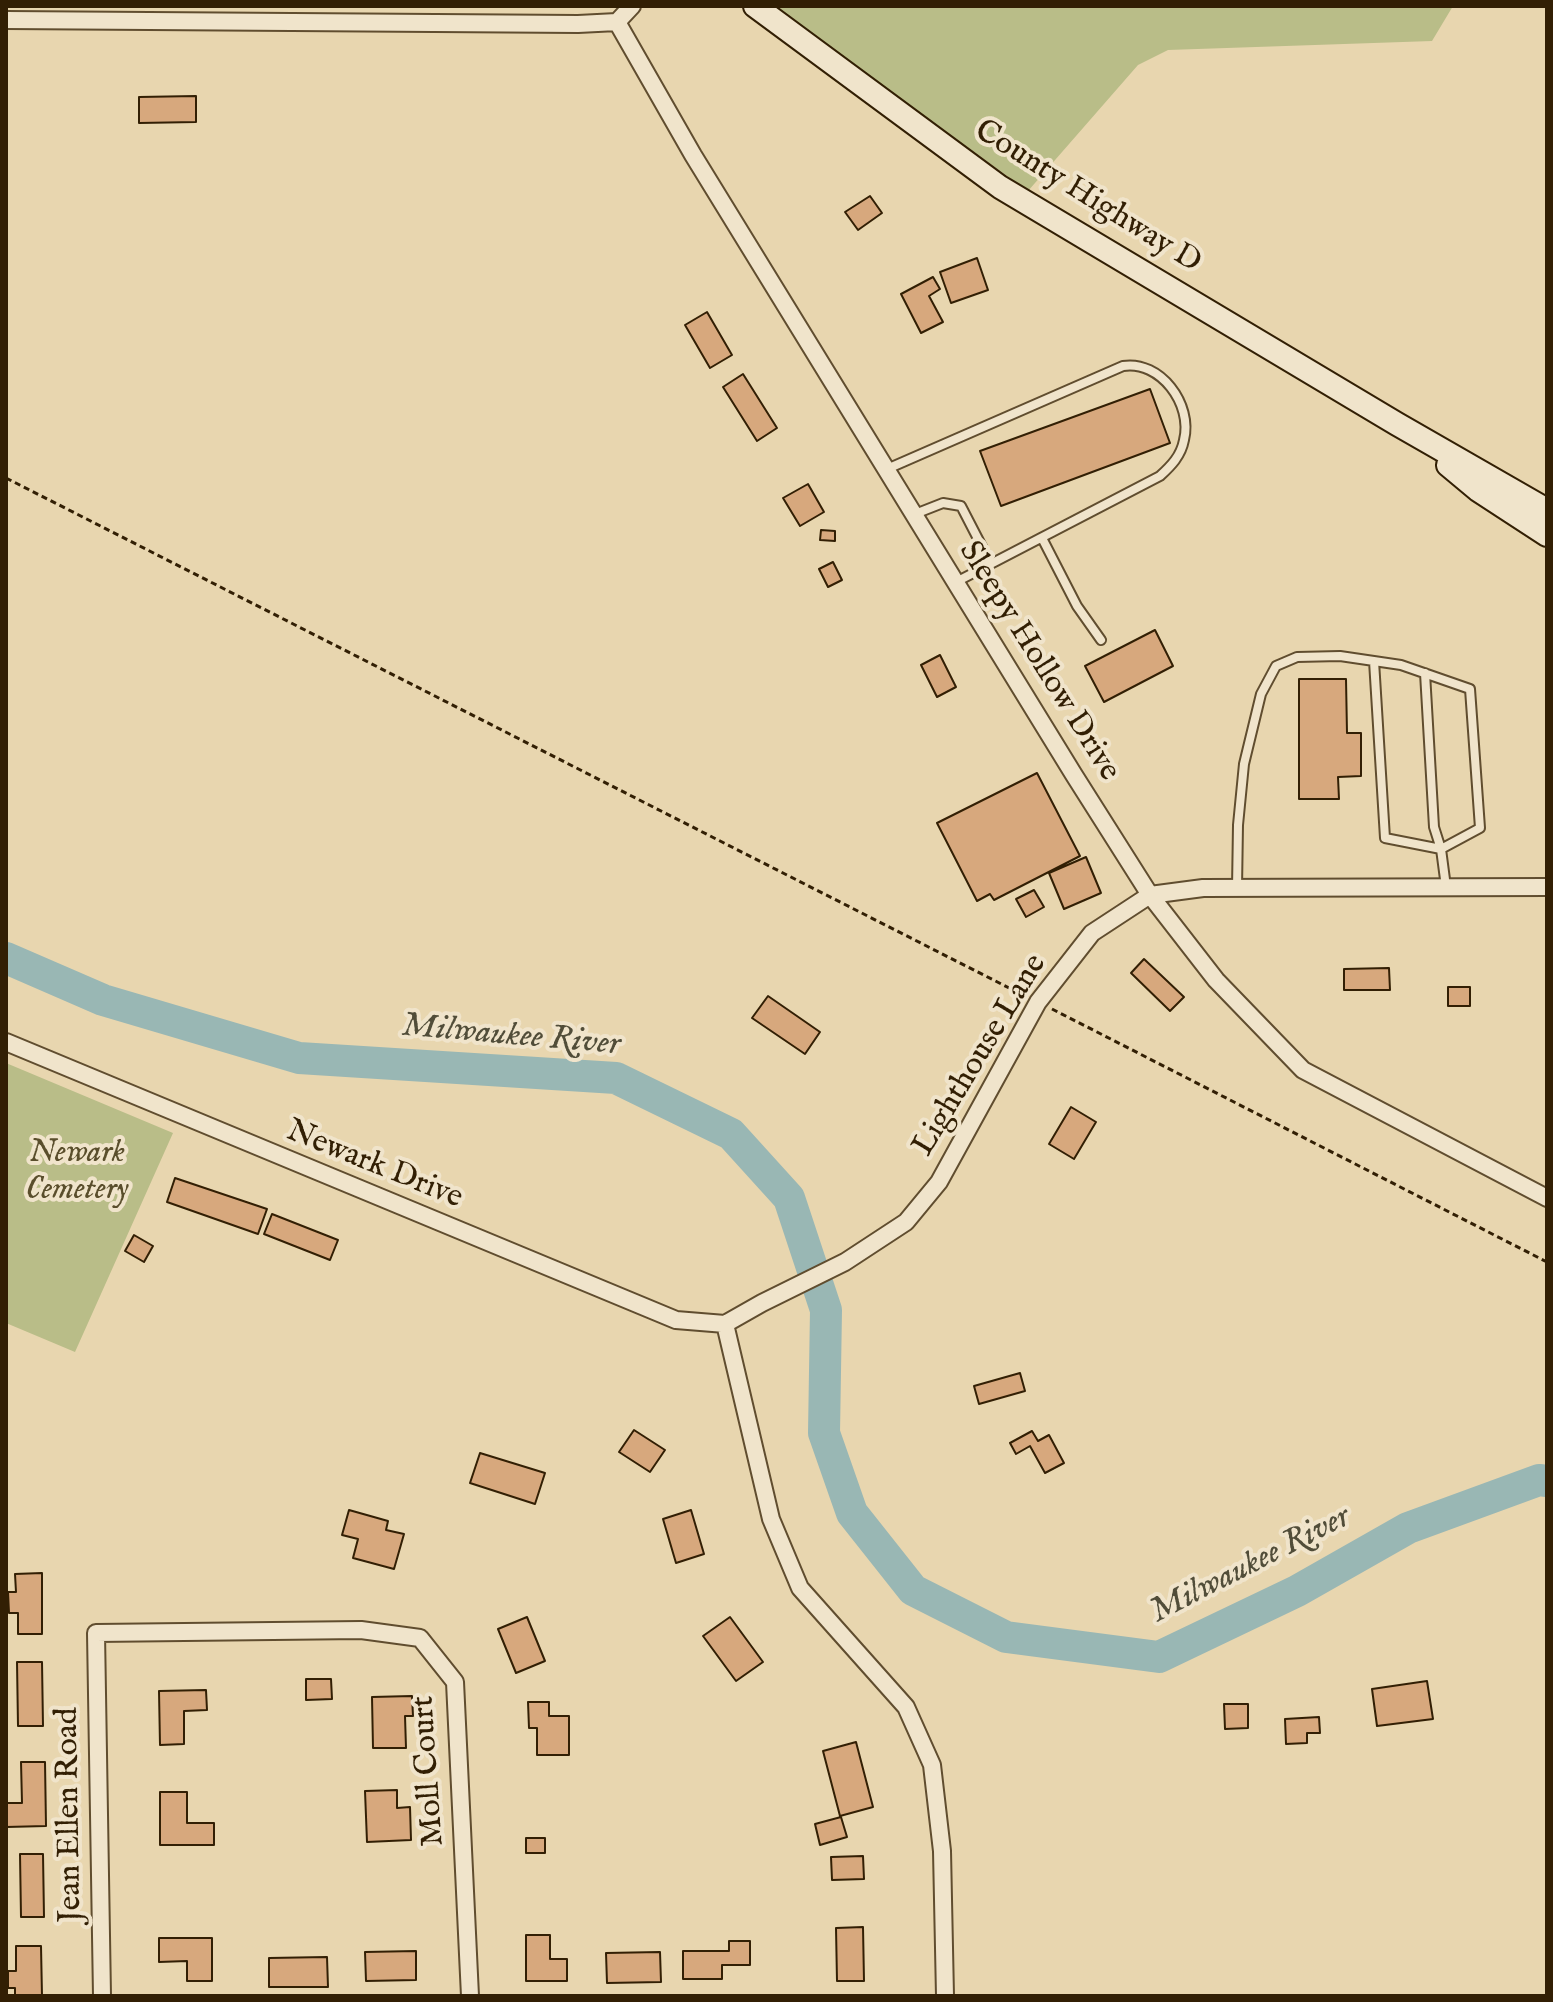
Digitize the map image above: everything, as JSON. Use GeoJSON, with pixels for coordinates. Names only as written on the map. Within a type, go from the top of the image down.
{"type":"FeatureCollection","features":[{"type":"Feature","properties":{"kind":"main road","name":"County Highway D"},"geometry":{"type":"LineString","coordinates":[[755,6],[1000,187],[1547,510]]}},
{"type":"Feature","properties":{"kind":"main road","name":"County Highway D"},"geometry":{"type":"LineString","coordinates":[[1397,424],[1478,490],[1547,535]]}},
{"type":"Feature","properties":{"kind":"street"},"geometry":{"type":"LineString","coordinates":[[6,20],[617,22],[632,6]]}},
{"type":"Feature","properties":{"kind":"street","name":"Sleepy Hollow Drive"},"geometry":{"type":"LineString","coordinates":[[617,22],[693,155],[1150,895],[1216,980],[1303,1070],[1547,1198]]}},
{"type":"Feature","properties":{"kind":"street","name":"Lighthouse Lane"},"geometry":{"type":"LineString","coordinates":[[725,1324],[845,1262],[906,1222],[939,1182],[1038,1002],[1092,933],[1150,895],[1203,888],[1547,887]]}},
{"type":"Feature","properties":{"kind":"street","name":"Newark Drive"},"geometry":{"type":"LineString","coordinates":[[6,1042],[676,1320],[725,1324]]}},
{"type":"Feature","properties":{"kind":"street"},"geometry":{"type":"LineString","coordinates":[[725,1324],[771,1519],[800,1588],[906,1707],[932,1765],[942,1851],[945,1996]]}},
{"type":"Feature","properties":{"kind":"street","name":"Moll Court"},"geometry":{"type":"LineString","coordinates":[[96,1633],[361,1630],[420,1638],[455,1682],[470,1996]]}},
{"type":"Feature","properties":{"kind":"street","name":"Jean Ellen Road"},"geometry":{"type":"LineString","coordinates":[[96,1633],[102,1996]]}},
{"type":"Feature","properties":{"kind":"lane"},"geometry":{"type":"LineString","coordinates":[[887,469],[1123,366],[1137,364],[1155,372],[1177,396],[1184,419],[1185,440],[1174,463],[1160,476],[956,582]]}},
{"type":"Feature","properties":{"kind":"lane"},"geometry":{"type":"LineString","coordinates":[[915,514],[943,503],[961,506],[991,564]]}},
{"type":"Feature","properties":{"kind":"lane"},"geometry":{"type":"LineString","coordinates":[[1042,538],[1077,606],[1101,640]]}},
{"type":"Feature","properties":{"kind":"lane"},"geometry":{"type":"LineString","coordinates":[[1237,889],[1238,825],[1244,764],[1261,694],[1276,666],[1297,657],[1340,656],[1374,661],[1401,665],[1470,689],[1480,828],[1441,849],[1385,838],[1374,661]]}},
{"type":"Feature","properties":{"kind":"lane"},"geometry":{"type":"LineString","coordinates":[[1425,673],[1434,827],[1441,849],[1446,888]]}},
{"type":"Feature","properties":{"kind":"path"},"geometry":{"type":"LineString","coordinates":[[6,478],[1547,1262]]}},
{"type":"Feature","properties":{"kind":"green space"},"geometry":{"type":"Polygon","coordinates":[[[771,6],[1453,6],[1432,41],[1168,50],[1138,65],[1028,191],[771,6]]]}},
{"type":"Feature","properties":{"kind":"green space","name":"Newark Cemetery"},"geometry":{"type":"Polygon","coordinates":[[[6,1063],[173,1133],[75,1352],[6,1323],[6,1063]]]}},
{"type":"Feature","properties":{"kind":"building"},"geometry":{"type":"Polygon","coordinates":[[[196,96],[196,122],[139,123],[139,97],[196,96]]]}},
{"type":"Feature","properties":{"kind":"building"},"geometry":{"type":"Polygon","coordinates":[[[870,196],[882,213],[858,230],[845,212],[870,196]]]}},
{"type":"Feature","properties":{"kind":"building"},"geometry":{"type":"Polygon","coordinates":[[[977,258],[988,290],[951,303],[940,272],[977,258]]]}},
{"type":"Feature","properties":{"kind":"building"},"geometry":{"type":"Polygon","coordinates":[[[933,277],[940,289],[929,296],[943,322],[921,333],[901,294],[933,277]]]}},
{"type":"Feature","properties":{"kind":"building"},"geometry":{"type":"Polygon","coordinates":[[[707,312],[732,355],[710,368],[685,325],[707,312]]]}},
{"type":"Feature","properties":{"kind":"building"},"geometry":{"type":"Polygon","coordinates":[[[743,374],[777,428],[757,441],[723,387],[743,374]]]}},
{"type":"Feature","properties":{"kind":"building"},"geometry":{"type":"Polygon","coordinates":[[[1150,389],[1170,443],[1001,506],[980,451],[1150,389]]]}},
{"type":"Feature","properties":{"kind":"building"},"geometry":{"type":"Polygon","coordinates":[[[808,484],[824,512],[800,526],[783,498],[808,484]]]}},
{"type":"Feature","properties":{"kind":"building"},"geometry":{"type":"Polygon","coordinates":[[[821,530],[835,531],[835,541],[820,540],[821,530]]]}},
{"type":"Feature","properties":{"kind":"building"},"geometry":{"type":"Polygon","coordinates":[[[833,562],[842,580],[828,587],[819,569],[833,562]]]}},
{"type":"Feature","properties":{"kind":"building"},"geometry":{"type":"Polygon","coordinates":[[[1155,630],[1173,666],[1104,702],[1085,666],[1155,630]]]}},
{"type":"Feature","properties":{"kind":"building"},"geometry":{"type":"Polygon","coordinates":[[[940,655],[956,687],[937,697],[921,665],[940,655]]]}},
{"type":"Feature","properties":{"kind":"building"},"geometry":{"type":"Polygon","coordinates":[[[1299,679],[1346,679],[1347,733],[1361,733],[1361,776],[1338,777],[1339,799],[1299,799],[1299,679]]]}},
{"type":"Feature","properties":{"kind":"building"},"geometry":{"type":"Polygon","coordinates":[[[1037,773],[1080,856],[994,900],[990,894],[977,901],[937,823],[1037,773]]]}},
{"type":"Feature","properties":{"kind":"building"},"geometry":{"type":"Polygon","coordinates":[[[1086,857],[1101,893],[1064,909],[1049,873],[1086,857]]]}},
{"type":"Feature","properties":{"kind":"building"},"geometry":{"type":"Polygon","coordinates":[[[1034,890],[1044,907],[1026,917],[1016,899],[1034,890]]]}},
{"type":"Feature","properties":{"kind":"building"},"geometry":{"type":"Polygon","coordinates":[[[1144,959],[1184,997],[1170,1011],[1131,973],[1144,959]]]}},
{"type":"Feature","properties":{"kind":"building"},"geometry":{"type":"Polygon","coordinates":[[[1389,968],[1390,990],[1344,990],[1344,969],[1389,968]]]}},
{"type":"Feature","properties":{"kind":"building"},"geometry":{"type":"Polygon","coordinates":[[[1448,987],[1470,987],[1470,1006],[1448,1006],[1448,987]]]}},
{"type":"Feature","properties":{"kind":"building"},"geometry":{"type":"Polygon","coordinates":[[[768,996],[820,1032],[805,1054],[752,1018],[768,996]]]}},
{"type":"Feature","properties":{"kind":"building"},"geometry":{"type":"Polygon","coordinates":[[[1071,1107],[1096,1122],[1074,1159],[1049,1144],[1071,1107]]]}},
{"type":"Feature","properties":{"kind":"building"},"geometry":{"type":"Polygon","coordinates":[[[175,1178],[267,1209],[258,1234],[167,1202],[175,1178]]]}},
{"type":"Feature","properties":{"kind":"building"},"geometry":{"type":"Polygon","coordinates":[[[272,1214],[338,1240],[330,1260],[264,1234],[272,1214]]]}},
{"type":"Feature","properties":{"kind":"building"},"geometry":{"type":"Polygon","coordinates":[[[134,1235],[153,1246],[144,1262],[125,1251],[134,1235]]]}},
{"type":"Feature","properties":{"kind":"building"},"geometry":{"type":"Polygon","coordinates":[[[1020,1373],[1025,1391],[979,1404],[974,1386],[1020,1373]]]}},
{"type":"Feature","properties":{"kind":"building"},"geometry":{"type":"Polygon","coordinates":[[[634,1430],[665,1450],[650,1472],[619,1452],[634,1430]]]}},
{"type":"Feature","properties":{"kind":"building"},"geometry":{"type":"Polygon","coordinates":[[[1032,1431],[1038,1441],[1049,1435],[1064,1463],[1045,1473],[1030,1446],[1016,1454],[1010,1443],[1032,1431]]]}},
{"type":"Feature","properties":{"kind":"building"},"geometry":{"type":"Polygon","coordinates":[[[480,1453],[545,1473],[535,1504],[470,1483],[480,1453]]]}},
{"type":"Feature","properties":{"kind":"building"},"geometry":{"type":"Polygon","coordinates":[[[349,1510],[388,1521],[386,1530],[404,1534],[394,1569],[353,1558],[358,1539],[342,1535],[349,1510]]]}},
{"type":"Feature","properties":{"kind":"building"},"geometry":{"type":"Polygon","coordinates":[[[691,1510],[704,1554],[676,1563],[663,1519],[691,1510]]]}},
{"type":"Feature","properties":{"kind":"building"},"geometry":{"type":"Polygon","coordinates":[[[42,1573],[42,1634],[18,1634],[18,1613],[9,1613],[8,1592],[16,1592],[15,1574],[42,1573]]]}},
{"type":"Feature","properties":{"kind":"building"},"geometry":{"type":"Polygon","coordinates":[[[527,1617],[545,1661],[516,1673],[498,1629],[527,1617]]]}},
{"type":"Feature","properties":{"kind":"building"},"geometry":{"type":"Polygon","coordinates":[[[730,1617],[763,1662],[736,1681],[703,1636],[730,1617]]]}},
{"type":"Feature","properties":{"kind":"building"},"geometry":{"type":"Polygon","coordinates":[[[17,1662],[42,1662],[43,1726],[18,1726],[17,1662]]]}},
{"type":"Feature","properties":{"kind":"building"},"geometry":{"type":"Polygon","coordinates":[[[306,1679],[331,1679],[332,1699],[306,1700],[306,1679]]]}},
{"type":"Feature","properties":{"kind":"building"},"geometry":{"type":"Polygon","coordinates":[[[1427,1681],[1433,1719],[1377,1726],[1372,1689],[1427,1681]]]}},
{"type":"Feature","properties":{"kind":"building"},"geometry":{"type":"Polygon","coordinates":[[[206,1690],[207,1710],[184,1711],[184,1744],[160,1745],[159,1691],[206,1690]]]}},
{"type":"Feature","properties":{"kind":"building"},"geometry":{"type":"Polygon","coordinates":[[[412,1696],[413,1716],[405,1716],[406,1748],[373,1748],[372,1697],[412,1696]]]}},
{"type":"Feature","properties":{"kind":"building"},"geometry":{"type":"Polygon","coordinates":[[[528,1702],[549,1702],[549,1716],[569,1716],[569,1755],[537,1755],[537,1728],[529,1728],[528,1702]]]}},
{"type":"Feature","properties":{"kind":"building"},"geometry":{"type":"Polygon","coordinates":[[[1224,1704],[1248,1704],[1248,1728],[1225,1729],[1224,1704]]]}},
{"type":"Feature","properties":{"kind":"building"},"geometry":{"type":"Polygon","coordinates":[[[1319,1717],[1320,1733],[1307,1733],[1307,1743],[1286,1744],[1285,1719],[1319,1717]]]}},
{"type":"Feature","properties":{"kind":"building"},"geometry":{"type":"Polygon","coordinates":[[[856,1742],[873,1807],[840,1816],[823,1751],[856,1742]]]}},
{"type":"Feature","properties":{"kind":"building"},"geometry":{"type":"Polygon","coordinates":[[[21,1762],[45,1762],[46,1826],[6,1827],[6,1803],[22,1803],[21,1762]]]}},
{"type":"Feature","properties":{"kind":"building"},"geometry":{"type":"Polygon","coordinates":[[[397,1790],[397,1808],[410,1807],[411,1840],[367,1842],[365,1791],[397,1790]]]}},
{"type":"Feature","properties":{"kind":"building"},"geometry":{"type":"Polygon","coordinates":[[[160,1792],[187,1792],[187,1823],[214,1823],[214,1845],[160,1845],[160,1792]]]}},
{"type":"Feature","properties":{"kind":"building"},"geometry":{"type":"Polygon","coordinates":[[[841,1817],[847,1837],[820,1845],[815,1824],[841,1817]]]}},
{"type":"Feature","properties":{"kind":"building"},"geometry":{"type":"Polygon","coordinates":[[[526,1838],[545,1838],[545,1853],[526,1853],[526,1838]]]}},
{"type":"Feature","properties":{"kind":"building"},"geometry":{"type":"Polygon","coordinates":[[[20,1854],[43,1854],[44,1917],[21,1917],[20,1854]]]}},
{"type":"Feature","properties":{"kind":"building"},"geometry":{"type":"Polygon","coordinates":[[[863,1856],[864,1879],[832,1880],[831,1857],[863,1856]]]}},
{"type":"Feature","properties":{"kind":"building"},"geometry":{"type":"Polygon","coordinates":[[[863,1927],[864,1981],[837,1981],[836,1928],[863,1927]]]}},
{"type":"Feature","properties":{"kind":"building"},"geometry":{"type":"Polygon","coordinates":[[[526,1935],[550,1935],[550,1959],[567,1959],[567,1981],[526,1981],[526,1935]]]}},
{"type":"Feature","properties":{"kind":"building"},"geometry":{"type":"Polygon","coordinates":[[[159,1938],[212,1938],[212,1981],[187,1981],[187,1961],[159,1962],[159,1938]]]}},
{"type":"Feature","properties":{"kind":"building"},"geometry":{"type":"Polygon","coordinates":[[[729,1941],[750,1941],[750,1965],[722,1965],[722,1979],[683,1979],[683,1951],[729,1951],[729,1941]]]}},
{"type":"Feature","properties":{"kind":"building"},"geometry":{"type":"Polygon","coordinates":[[[16,1946],[41,1946],[42,1996],[15,1996],[15,1988],[8,1988],[8,1971],[16,1971],[16,1946]]]}},
{"type":"Feature","properties":{"kind":"building"},"geometry":{"type":"Polygon","coordinates":[[[416,1951],[416,1980],[366,1981],[365,1952],[416,1951]]]}},
{"type":"Feature","properties":{"kind":"building"},"geometry":{"type":"Polygon","coordinates":[[[660,1952],[661,1982],[607,1983],[606,1953],[660,1952]]]}},
{"type":"Feature","properties":{"kind":"building"},"geometry":{"type":"Polygon","coordinates":[[[327,1957],[328,1987],[269,1987],[269,1958],[327,1957]]]}},
{"type":"Feature","properties":{"kind":"waterway","name":"Milwaukee River"},"geometry":{"type":"LineString","coordinates":[[6,958],[103,1000],[299,1058],[616,1078],[731,1134],[789,1198],[826,1310],[824,1433],[852,1513],[913,1590],[1006,1637],[1159,1657],[1297,1591],[1408,1528],[1539,1480],[1547,1481]]}}]}
